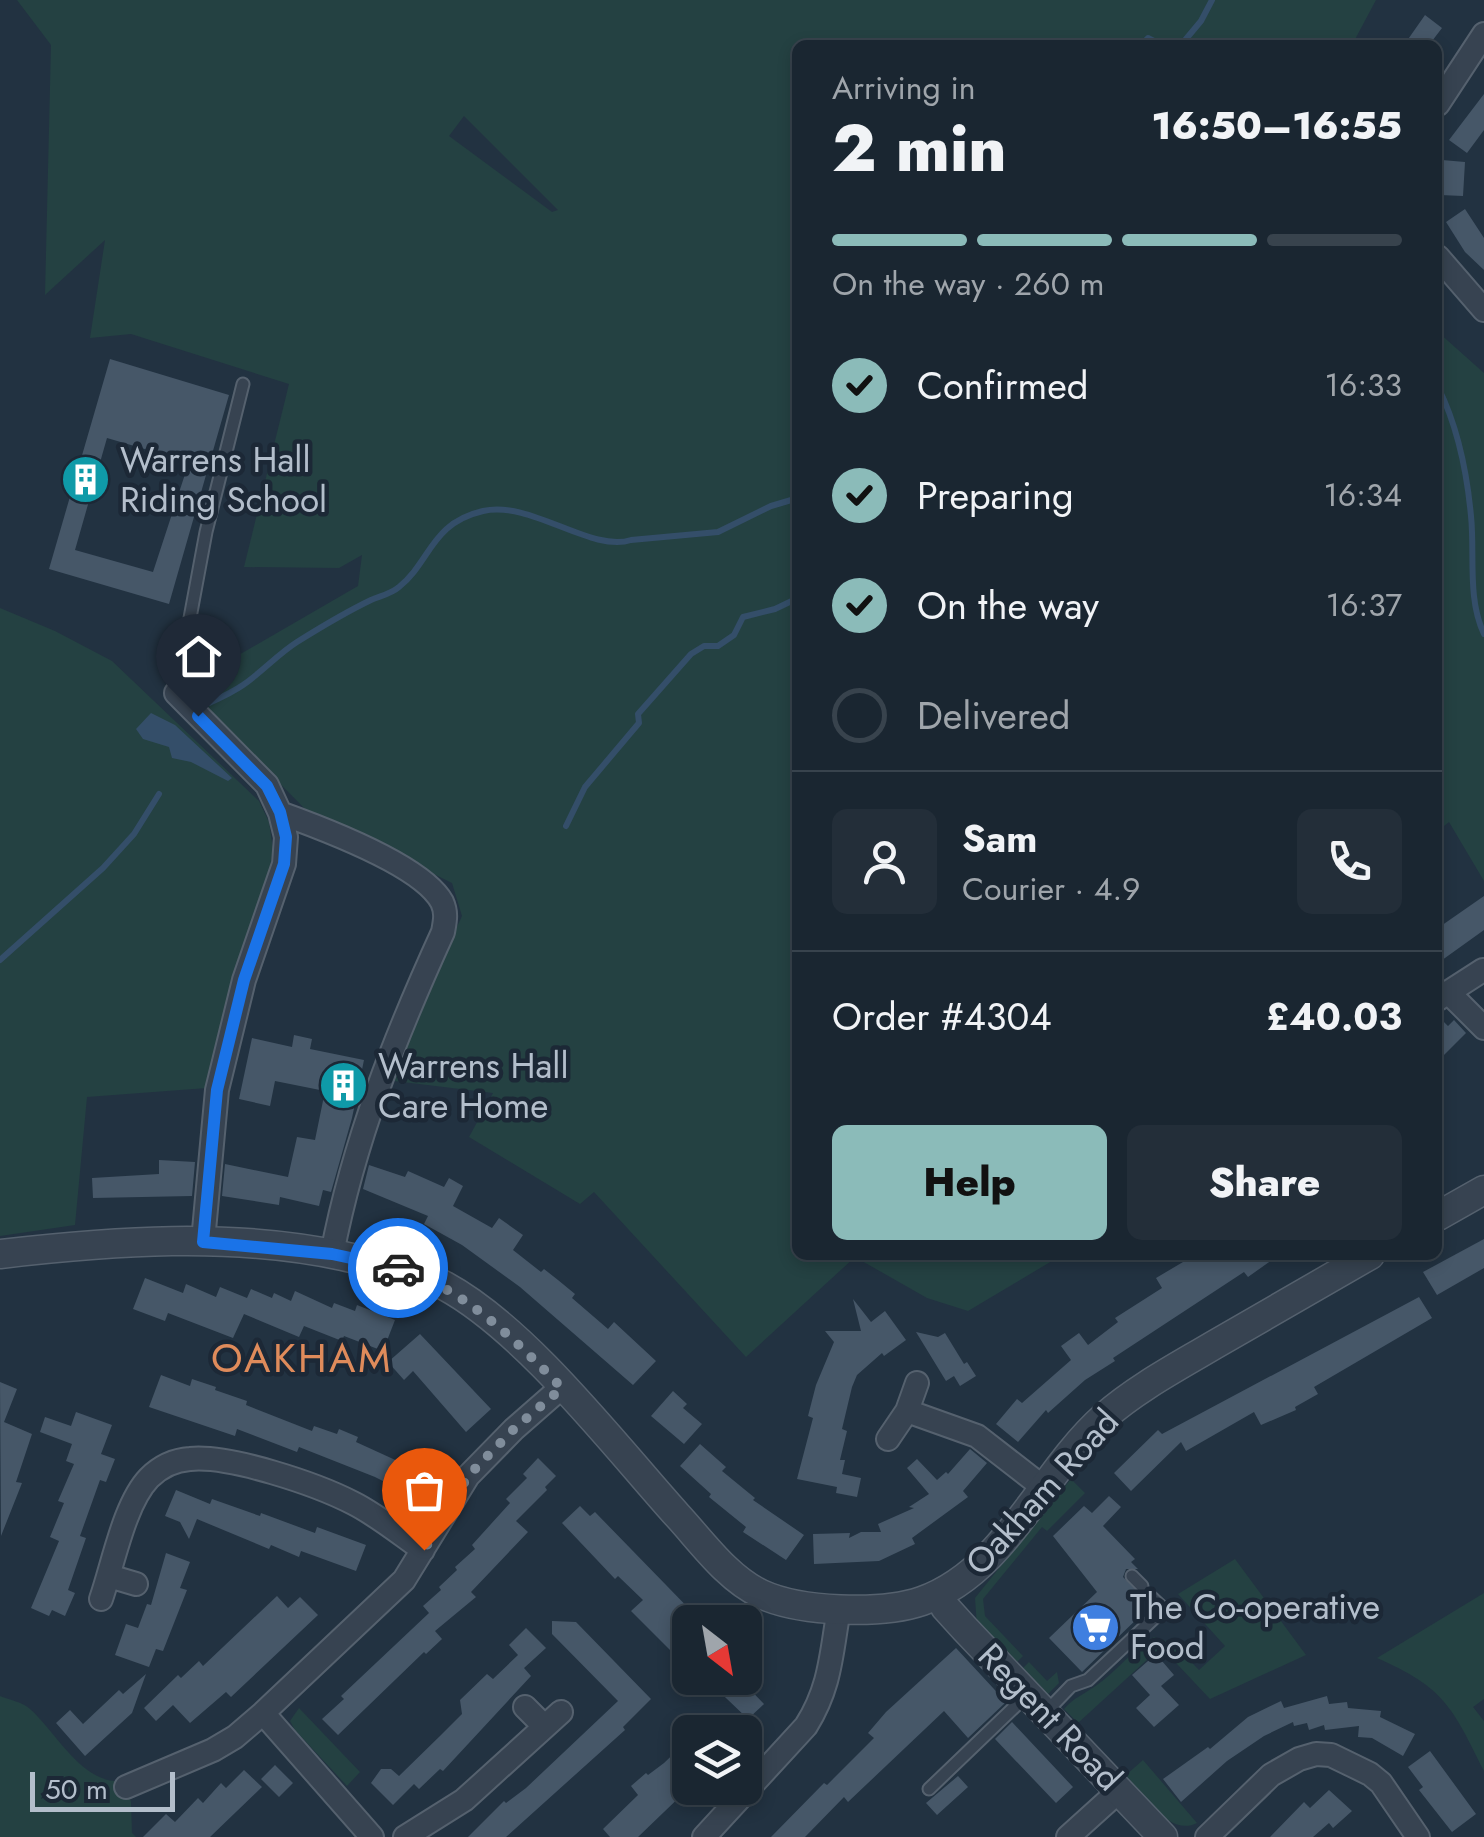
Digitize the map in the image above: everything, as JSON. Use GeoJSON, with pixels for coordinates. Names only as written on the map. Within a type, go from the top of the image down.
{"type":"FeatureCollection","features":[{"type":"Feature","properties":{"kind":"street"},"geometry":{"type":"LineString","coordinates":[[1442,98],[1484,34]]}},
{"type":"Feature","properties":{"kind":"street"},"geometry":{"type":"LineString","coordinates":[[1442,263],[1484,310]]}},
{"type":"Feature","properties":{"kind":"street"},"geometry":{"type":"LineString","coordinates":[[176,692],[267,786],[280,812],[286,837],[284,864],[244,980],[217,1090],[203,1242]]}},
{"type":"Feature","properties":{"kind":"street"},"geometry":{"type":"LineString","coordinates":[[280,812],[360,844],[418,878],[441,900],[446,916],[443,932],[398,1031],[366,1118],[332,1254]]}},
{"type":"Feature","properties":{"kind":"street"},"geometry":{"type":"LineString","coordinates":[[1483,970],[1443,996],[1484,1028]]}},
{"type":"Feature","properties":{"kind":"street"},"geometry":{"type":"LineString","coordinates":[[1442,1214],[1484,1190]]}},
{"type":"Feature","properties":{"kind":"street","name":"Oakham Road"},"geometry":{"type":"LineString","coordinates":[[0,1254],[121,1242],[203,1242],[377,1262],[444,1286],[512,1338],[716,1558],[746,1584],[778,1600],[839,1608],[917,1603],[968,1576],[1000,1543],[1082,1439],[1132,1396],[1362,1260]]}},
{"type":"Feature","properties":{"kind":"street"},"geometry":{"type":"LineString","coordinates":[[888,1439],[907,1411],[917,1382]]}},
{"type":"Feature","properties":{"kind":"street"},"geometry":{"type":"LineString","coordinates":[[126,1787],[235,1737],[404,1580],[468,1476],[562,1388]]}},
{"type":"Feature","properties":{"kind":"street"},"geometry":{"type":"LineString","coordinates":[[907,1411],[978,1436],[1044,1488]]}},
{"type":"Feature","properties":{"kind":"street"},"geometry":{"type":"LineString","coordinates":[[101,1599],[132,1506],[146,1482],[162,1467],[185,1459],[204,1458],[317,1488],[354,1503],[424,1550]]}},
{"type":"Feature","properties":{"kind":"street"},"geometry":{"type":"LineString","coordinates":[[109,1576],[136,1584]]}},
{"type":"Feature","properties":{"kind":"street","name":"Regent Road"},"geometry":{"type":"LineString","coordinates":[[939,1594],[946,1607],[1164,1837]]}},
{"type":"Feature","properties":{"kind":"street"},"geometry":{"type":"LineString","coordinates":[[704,1837],[806,1726],[828,1682],[839,1608]]}},
{"type":"Feature","properties":{"kind":"street"},"geometry":{"type":"LineString","coordinates":[[405,1837],[464,1800],[553,1719],[526,1707]]}},
{"type":"Feature","properties":{"kind":"street"},"geometry":{"type":"LineString","coordinates":[[262,1712],[372,1837]]}},
{"type":"Feature","properties":{"kind":"street"},"geometry":{"type":"LineString","coordinates":[[1207,1837],[1271,1776],[1316,1754],[1330,1755],[1370,1774],[1418,1837]]}},
{"type":"Feature","properties":{"kind":"street"},"geometry":{"type":"LineString","coordinates":[[1068,1837],[1120,1790]]}},
{"type":"Feature","properties":{"kind":"lane"},"geometry":{"type":"LineString","coordinates":[[176,692],[206,532],[243,384]]}},
{"type":"Feature","properties":{"kind":"lane"},"geometry":{"type":"LineString","coordinates":[[929,1789],[1037,1702],[1088,1680],[1164,1609],[1132,1576]]}},
{"type":"Feature","properties":{"kind":"green space"},"geometry":{"type":"Polygon","coordinates":[[[17,0],[1376,0],[1355,40],[792,40],[792,1260],[852,1260],[746,1357],[594,1192],[580,1204],[469,1137],[493,1093],[386,1080],[462,916],[452,883],[308,812],[217,720],[192,682],[358,586],[362,555],[339,568],[244,567],[289,384],[131,334],[90,338],[105,240],[45,295],[51,45],[17,0]],[[464,116],[449,136],[552,212],[558,210],[464,116]]]}},
{"type":"Feature","properties":{"kind":"green space"},"geometry":{"type":"Polygon","coordinates":[[[1442,336],[1484,373],[1484,881],[1449,822],[1442,828],[1442,336]]]}},
{"type":"Feature","properties":{"kind":"green space"},"geometry":{"type":"Polygon","coordinates":[[[0,608],[112,661],[259,801],[269,822],[273,849],[266,892],[207,1088],[87,1097],[75,1225],[0,1236],[0,608]]]}},
{"type":"Feature","properties":{"kind":"green space"},"geometry":{"type":"Polygon","coordinates":[[[860,1260],[1054,1260],[968,1311],[927,1298],[860,1260]]]}},
{"type":"Feature","properties":{"kind":"green space"},"geometry":{"type":"Polygon","coordinates":[[[1071,1479],[1085,1493],[1047,1531],[1042,1527],[983,1599],[985,1616],[1023,1656],[1011,1668],[977,1626],[975,1598],[1071,1479]]]}},
{"type":"Feature","properties":{"kind":"green space"},"geometry":{"type":"Polygon","coordinates":[[[1235,1559],[1306,1655],[1210,1699],[1161,1647],[1078,1723],[1064,1709],[1154,1637],[1173,1643],[1199,1670],[1225,1646],[1178,1594],[1235,1559]]]}},
{"type":"Feature","properties":{"kind":"green space"},"geometry":{"type":"Polygon","coordinates":[[[1484,1593],[1484,1699],[1473,1707],[1484,1721],[1484,1771],[1444,1702],[1418,1679],[1377,1658],[1484,1593]]]}},
{"type":"Feature","properties":{"kind":"green space"},"geometry":{"type":"Polygon","coordinates":[[[1029,1662],[1047,1681],[1057,1672],[1059,1683],[1046,1696],[1017,1674],[1029,1662]]]}},
{"type":"Feature","properties":{"kind":"green space"},"geometry":{"type":"Polygon","coordinates":[[[0,1696],[30,1709],[83,1767],[109,1780],[124,1781],[131,1802],[132,1833],[136,1837],[0,1837],[0,1696]]]}},
{"type":"Feature","properties":{"kind":"green space"},"geometry":{"type":"Polygon","coordinates":[[[299,1708],[360,1772],[347,1786],[295,1730],[290,1721],[299,1708]]]}},
{"type":"Feature","properties":{"kind":"green space"},"geometry":{"type":"Polygon","coordinates":[[[1143,1760],[1197,1823],[1176,1824],[1149,1803],[1126,1775],[1143,1760]]]}},
{"type":"Feature","properties":{"kind":"water"},"geometry":{"type":"Polygon","coordinates":[[[151,713],[175,725],[232,778],[228,781],[191,762],[172,758],[169,747],[143,739],[136,729],[151,713]]]}},
{"type":"Feature","properties":{"kind":"building"},"geometry":{"type":"Polygon","coordinates":[[[1425,15],[1442,28],[1433,40],[1408,40],[1425,15]]]}},
{"type":"Feature","properties":{"kind":"building"},"geometry":{"type":"Polygon","coordinates":[[[1484,94],[1484,130],[1467,153],[1449,140],[1484,94]]]}},
{"type":"Feature","properties":{"kind":"building"},"geometry":{"type":"Polygon","coordinates":[[[1442,160],[1465,162],[1463,196],[1442,195],[1442,160]]]}},
{"type":"Feature","properties":{"kind":"building"},"geometry":{"type":"Polygon","coordinates":[[[1465,209],[1484,238],[1484,270],[1465,252],[1446,222],[1465,209]]]}},
{"type":"Feature","properties":{"kind":"building"},"geometry":{"type":"Polygon","coordinates":[[[110,359],[229,395],[169,604],[49,569],[110,359]],[[107,438],[75,550],[153,572],[189,462],[107,438]]]}},
{"type":"Feature","properties":{"kind":"building"},"geometry":{"type":"Polygon","coordinates":[[[1484,896],[1484,930],[1442,960],[1442,925],[1484,896]]]}},
{"type":"Feature","properties":{"kind":"building"},"geometry":{"type":"Polygon","coordinates":[[[1442,1020],[1448,1026],[1454,1020],[1466,1033],[1442,1057],[1442,1020]]]}},
{"type":"Feature","properties":{"kind":"building"},"geometry":{"type":"Polygon","coordinates":[[[294,1035],[312,1039],[310,1049],[364,1060],[331,1192],[323,1190],[319,1206],[280,1197],[279,1205],[222,1196],[225,1164],[288,1177],[297,1137],[315,1140],[325,1091],[275,1081],[270,1106],[239,1099],[252,1038],[292,1047],[294,1035]]]}},
{"type":"Feature","properties":{"kind":"building"},"geometry":{"type":"Polygon","coordinates":[[[159,1160],[195,1162],[192,1196],[93,1198],[92,1178],[159,1174],[159,1160]]]}},
{"type":"Feature","properties":{"kind":"building"},"geometry":{"type":"Polygon","coordinates":[[[369,1165],[405,1177],[408,1171],[444,1187],[449,1178],[463,1186],[453,1206],[492,1228],[499,1218],[523,1235],[513,1250],[575,1294],[572,1298],[608,1329],[614,1322],[656,1361],[633,1385],[520,1287],[462,1245],[424,1224],[428,1216],[363,1189],[369,1165]]]}},
{"type":"Feature","properties":{"kind":"building"},"geometry":{"type":"Polygon","coordinates":[[[1484,1239],[1484,1268],[1437,1295],[1423,1272],[1484,1239]]]}},
{"type":"Feature","properties":{"kind":"building"},"geometry":{"type":"Polygon","coordinates":[[[1272,1260],[1248,1277],[1244,1272],[1113,1358],[1115,1361],[1085,1380],[1048,1413],[1046,1410],[1018,1442],[996,1424],[1017,1399],[1022,1403],[1071,1360],[1061,1346],[1079,1333],[1088,1345],[1118,1322],[1115,1318],[1162,1288],[1156,1278],[1183,1262],[1272,1260]]]}},
{"type":"Feature","properties":{"kind":"building"},"geometry":{"type":"Polygon","coordinates":[[[145,1278],[183,1293],[186,1284],[216,1297],[220,1287],[247,1298],[251,1289],[291,1301],[295,1291],[332,1308],[334,1303],[355,1311],[357,1305],[395,1320],[383,1351],[304,1326],[299,1337],[244,1314],[233,1338],[168,1313],[165,1321],[133,1309],[145,1278]]]}},
{"type":"Feature","properties":{"kind":"building"},"geometry":{"type":"Polygon","coordinates":[[[1419,1297],[1432,1318],[1314,1387],[1318,1394],[1295,1407],[1296,1410],[1261,1425],[1254,1412],[1186,1451],[1181,1442],[1131,1491],[1114,1473],[1158,1430],[1162,1434],[1419,1297]]]}},
{"type":"Feature","properties":{"kind":"building"},"geometry":{"type":"Polygon","coordinates":[[[853,1299],[871,1322],[885,1311],[906,1340],[884,1356],[882,1353],[857,1375],[852,1387],[842,1429],[847,1431],[840,1460],[845,1460],[842,1474],[861,1478],[857,1497],[836,1493],[837,1487],[797,1479],[813,1418],[808,1416],[816,1385],[834,1342],[825,1331],[861,1331],[853,1299]]]}},
{"type":"Feature","properties":{"kind":"building"},"geometry":{"type":"Polygon","coordinates":[[[916,1332],[938,1337],[945,1333],[976,1376],[960,1386],[954,1376],[946,1381],[916,1332]]]}},
{"type":"Feature","properties":{"kind":"building"},"geometry":{"type":"Polygon","coordinates":[[[420,1334],[491,1409],[466,1432],[413,1371],[404,1380],[388,1362],[420,1334]]]}},
{"type":"Feature","properties":{"kind":"building"},"geometry":{"type":"Polygon","coordinates":[[[161,1375],[190,1386],[192,1379],[216,1387],[215,1390],[247,1401],[246,1405],[312,1431],[314,1426],[337,1434],[339,1429],[358,1437],[356,1442],[426,1474],[416,1498],[299,1447],[297,1452],[237,1429],[235,1436],[149,1407],[161,1375]]]}},
{"type":"Feature","properties":{"kind":"building"},"geometry":{"type":"Polygon","coordinates":[[[0,1382],[17,1389],[4,1422],[32,1434],[16,1482],[22,1483],[1,1536],[0,1382]]]}},
{"type":"Feature","properties":{"kind":"building"},"geometry":{"type":"Polygon","coordinates":[[[673,1391],[687,1404],[683,1408],[702,1424],[684,1444],[651,1416],[673,1391]]]}},
{"type":"Feature","properties":{"kind":"building"},"geometry":{"type":"Polygon","coordinates":[[[76,1412],[112,1425],[101,1454],[115,1459],[106,1482],[100,1480],[80,1536],[86,1538],[68,1590],[75,1593],[65,1616],[52,1610],[49,1616],[31,1608],[59,1541],[50,1537],[64,1503],[58,1501],[74,1464],[66,1461],[72,1444],[40,1432],[45,1417],[71,1426],[76,1412]]]}},
{"type":"Feature","properties":{"kind":"building"},"geometry":{"type":"Polygon","coordinates":[[[700,1444],[726,1467],[722,1471],[753,1500],[804,1535],[786,1560],[743,1532],[746,1527],[709,1497],[711,1494],[680,1466],[700,1444]]]}},
{"type":"Feature","properties":{"kind":"building"},"geometry":{"type":"Polygon","coordinates":[[[970,1449],[987,1463],[963,1491],[968,1497],[912,1538],[915,1544],[879,1561],[814,1564],[813,1534],[850,1533],[849,1538],[861,1532],[881,1532],[878,1524],[914,1508],[909,1507],[929,1494],[907,1468],[917,1459],[937,1480],[948,1474],[970,1449]]]}},
{"type":"Feature","properties":{"kind":"building"},"geometry":{"type":"Polygon","coordinates":[[[538,1458],[556,1476],[516,1521],[528,1532],[471,1592],[476,1597],[435,1631],[442,1639],[338,1735],[322,1719],[429,1613],[423,1606],[475,1549],[472,1545],[510,1503],[506,1499],[527,1478],[523,1474],[538,1458]]]}},
{"type":"Feature","properties":{"kind":"building"},"geometry":{"type":"Polygon","coordinates":[[[176,1490],[210,1504],[212,1499],[315,1533],[317,1527],[366,1545],[356,1571],[301,1551],[299,1557],[271,1545],[269,1549],[197,1519],[189,1539],[180,1522],[165,1516],[176,1490]]]}},
{"type":"Feature","properties":{"kind":"building"},"geometry":{"type":"Polygon","coordinates":[[[1109,1496],[1121,1507],[1103,1526],[1135,1559],[1131,1562],[1138,1569],[1126,1569],[1123,1577],[1143,1602],[1135,1610],[1141,1615],[1082,1672],[1049,1638],[1097,1592],[1053,1536],[1084,1506],[1092,1513],[1109,1496]]]}},
{"type":"Feature","properties":{"kind":"building"},"geometry":{"type":"Polygon","coordinates":[[[580,1506],[590,1516],[595,1512],[685,1605],[672,1605],[672,1652],[631,1611],[643,1600],[618,1576],[615,1579],[562,1523],[580,1506]]]}},
{"type":"Feature","properties":{"kind":"building"},"geometry":{"type":"Polygon","coordinates":[[[166,1553],[190,1562],[180,1588],[187,1590],[163,1651],[156,1649],[149,1667],[115,1655],[126,1624],[138,1628],[147,1604],[151,1605],[166,1553]]]}},
{"type":"Feature","properties":{"kind":"building"},"geometry":{"type":"Polygon","coordinates":[[[277,1596],[288,1608],[300,1597],[318,1615],[231,1697],[226,1692],[190,1723],[173,1705],[156,1721],[144,1708],[178,1675],[181,1678],[199,1661],[203,1666],[277,1596]]]}},
{"type":"Feature","properties":{"kind":"building"},"geometry":{"type":"Polygon","coordinates":[[[552,1621],[576,1622],[651,1699],[623,1727],[625,1730],[506,1837],[468,1837],[618,1701],[552,1634],[552,1621]]]}},
{"type":"Feature","properties":{"kind":"building"},"geometry":{"type":"Polygon","coordinates":[[[526,1628],[546,1648],[524,1668],[531,1676],[443,1771],[440,1769],[419,1789],[414,1784],[393,1805],[371,1783],[381,1769],[391,1769],[399,1776],[462,1714],[460,1700],[487,1674],[493,1679],[518,1655],[509,1645],[526,1628]]]}},
{"type":"Feature","properties":{"kind":"building"},"geometry":{"type":"Polygon","coordinates":[[[956,1648],[1006,1702],[968,1738],[944,1711],[848,1802],[844,1797],[805,1837],[771,1837],[874,1738],[868,1733],[886,1712],[956,1648]]]}},
{"type":"Feature","properties":{"kind":"building"},"geometry":{"type":"Polygon","coordinates":[[[1156,1654],[1174,1675],[1161,1686],[1179,1705],[1154,1727],[1136,1708],[1150,1695],[1132,1675],[1156,1654]]]}},
{"type":"Feature","properties":{"kind":"building"},"geometry":{"type":"Polygon","coordinates":[[[146,1674],[132,1713],[85,1756],[56,1723],[70,1710],[83,1724],[119,1690],[123,1694],[146,1674]]]}},
{"type":"Feature","properties":{"kind":"building"},"geometry":{"type":"Polygon","coordinates":[[[723,1695],[755,1695],[764,1704],[752,1715],[744,1715],[723,1695]]]}},
{"type":"Feature","properties":{"kind":"building"},"geometry":{"type":"Polygon","coordinates":[[[1327,1696],[1329,1704],[1347,1702],[1348,1708],[1381,1711],[1380,1717],[1415,1734],[1403,1756],[1372,1738],[1358,1737],[1359,1726],[1325,1730],[1324,1725],[1309,1730],[1307,1723],[1294,1726],[1293,1722],[1227,1761],[1181,1802],[1163,1779],[1210,1749],[1248,1717],[1281,1701],[1284,1708],[1327,1696]]]}},
{"type":"Feature","properties":{"kind":"building"},"geometry":{"type":"Polygon","coordinates":[[[1012,1722],[1073,1787],[1056,1803],[995,1739],[1012,1722]]]}},
{"type":"Feature","properties":{"kind":"building"},"geometry":{"type":"Polygon","coordinates":[[[1430,1751],[1476,1814],[1452,1832],[1419,1790],[1423,1787],[1408,1767],[1430,1751]]]}},
{"type":"Feature","properties":{"kind":"building"},"geometry":{"type":"Polygon","coordinates":[[[672,1755],[672,1804],[638,1837],[610,1837],[603,1829],[638,1795],[631,1786],[672,1755]]]}},
{"type":"Feature","properties":{"kind":"building"},"geometry":{"type":"Polygon","coordinates":[[[275,1765],[293,1783],[279,1797],[261,1779],[275,1765]]]}},
{"type":"Feature","properties":{"kind":"building"},"geometry":{"type":"Polygon","coordinates":[[[244,1770],[262,1787],[210,1837],[143,1837],[166,1814],[175,1822],[198,1798],[203,1803],[221,1783],[226,1788],[244,1770]]]}},
{"type":"Feature","properties":{"kind":"building"},"geometry":{"type":"Polygon","coordinates":[[[958,1776],[968,1787],[937,1815],[926,1803],[958,1776]]]}},
{"type":"Feature","properties":{"kind":"building"},"geometry":{"type":"Polygon","coordinates":[[[1329,1790],[1352,1811],[1333,1828],[1329,1823],[1313,1837],[1270,1837],[1304,1802],[1310,1808],[1329,1790]]]}},
{"type":"Feature","properties":{"kind":"waterway"},"geometry":{"type":"LineString","coordinates":[[1185,40],[1212,0]]}},
{"type":"Feature","properties":{"kind":"waterway"},"geometry":{"type":"LineString","coordinates":[[1146,40],[1152,40]]}},
{"type":"Feature","properties":{"kind":"waterway"},"geometry":{"type":"LineString","coordinates":[[1442,396],[1464,466],[1471,516],[1473,591],[1484,634]]}},
{"type":"Feature","properties":{"kind":"waterway"},"geometry":{"type":"LineString","coordinates":[[209,703],[243,685],[315,631],[396,589],[452,524],[483,511],[521,513],[615,542],[718,532],[792,500]]}},
{"type":"Feature","properties":{"kind":"waterway"},"geometry":{"type":"LineString","coordinates":[[566,826],[585,787],[639,723],[638,714],[691,654],[704,646],[718,646],[734,635],[743,617],[792,601]]}},
{"type":"Feature","properties":{"kind":"waterway"},"geometry":{"type":"LineString","coordinates":[[0,960],[103,868],[134,834],[159,794]]}},
{"type":"Feature","properties":{"kind":"way so far"},"geometry":{"type":"LineString","coordinates":[[398,1268],[444,1286],[477,1309],[562,1388],[468,1476],[424,1550]]}},
{"type":"Feature","properties":{"kind":"place","name":"Warrens Hall Riding School"},"geometry":{"type":"Point","coordinates":[85,480]}},
{"type":"Feature","properties":{"kind":"place","name":"Warrens Hall Care Home"},"geometry":{"type":"Point","coordinates":[343,1086]}},
{"type":"Feature","properties":{"kind":"place","name":"The Co-operative Food"},"geometry":{"type":"Point","coordinates":[1095,1627]}},
{"type":"Feature","properties":{"kind":"district","name":"OAKHAM"},"geometry":{"type":"Point","coordinates":[302,1358]}},
{"type":"Feature","properties":{"kind":"route"},"geometry":{"type":"LineString","coordinates":[[198,716],[267,786],[280,812],[286,837],[284,864],[244,980],[217,1090],[203,1242],[283,1247],[398,1268]]}}]}
